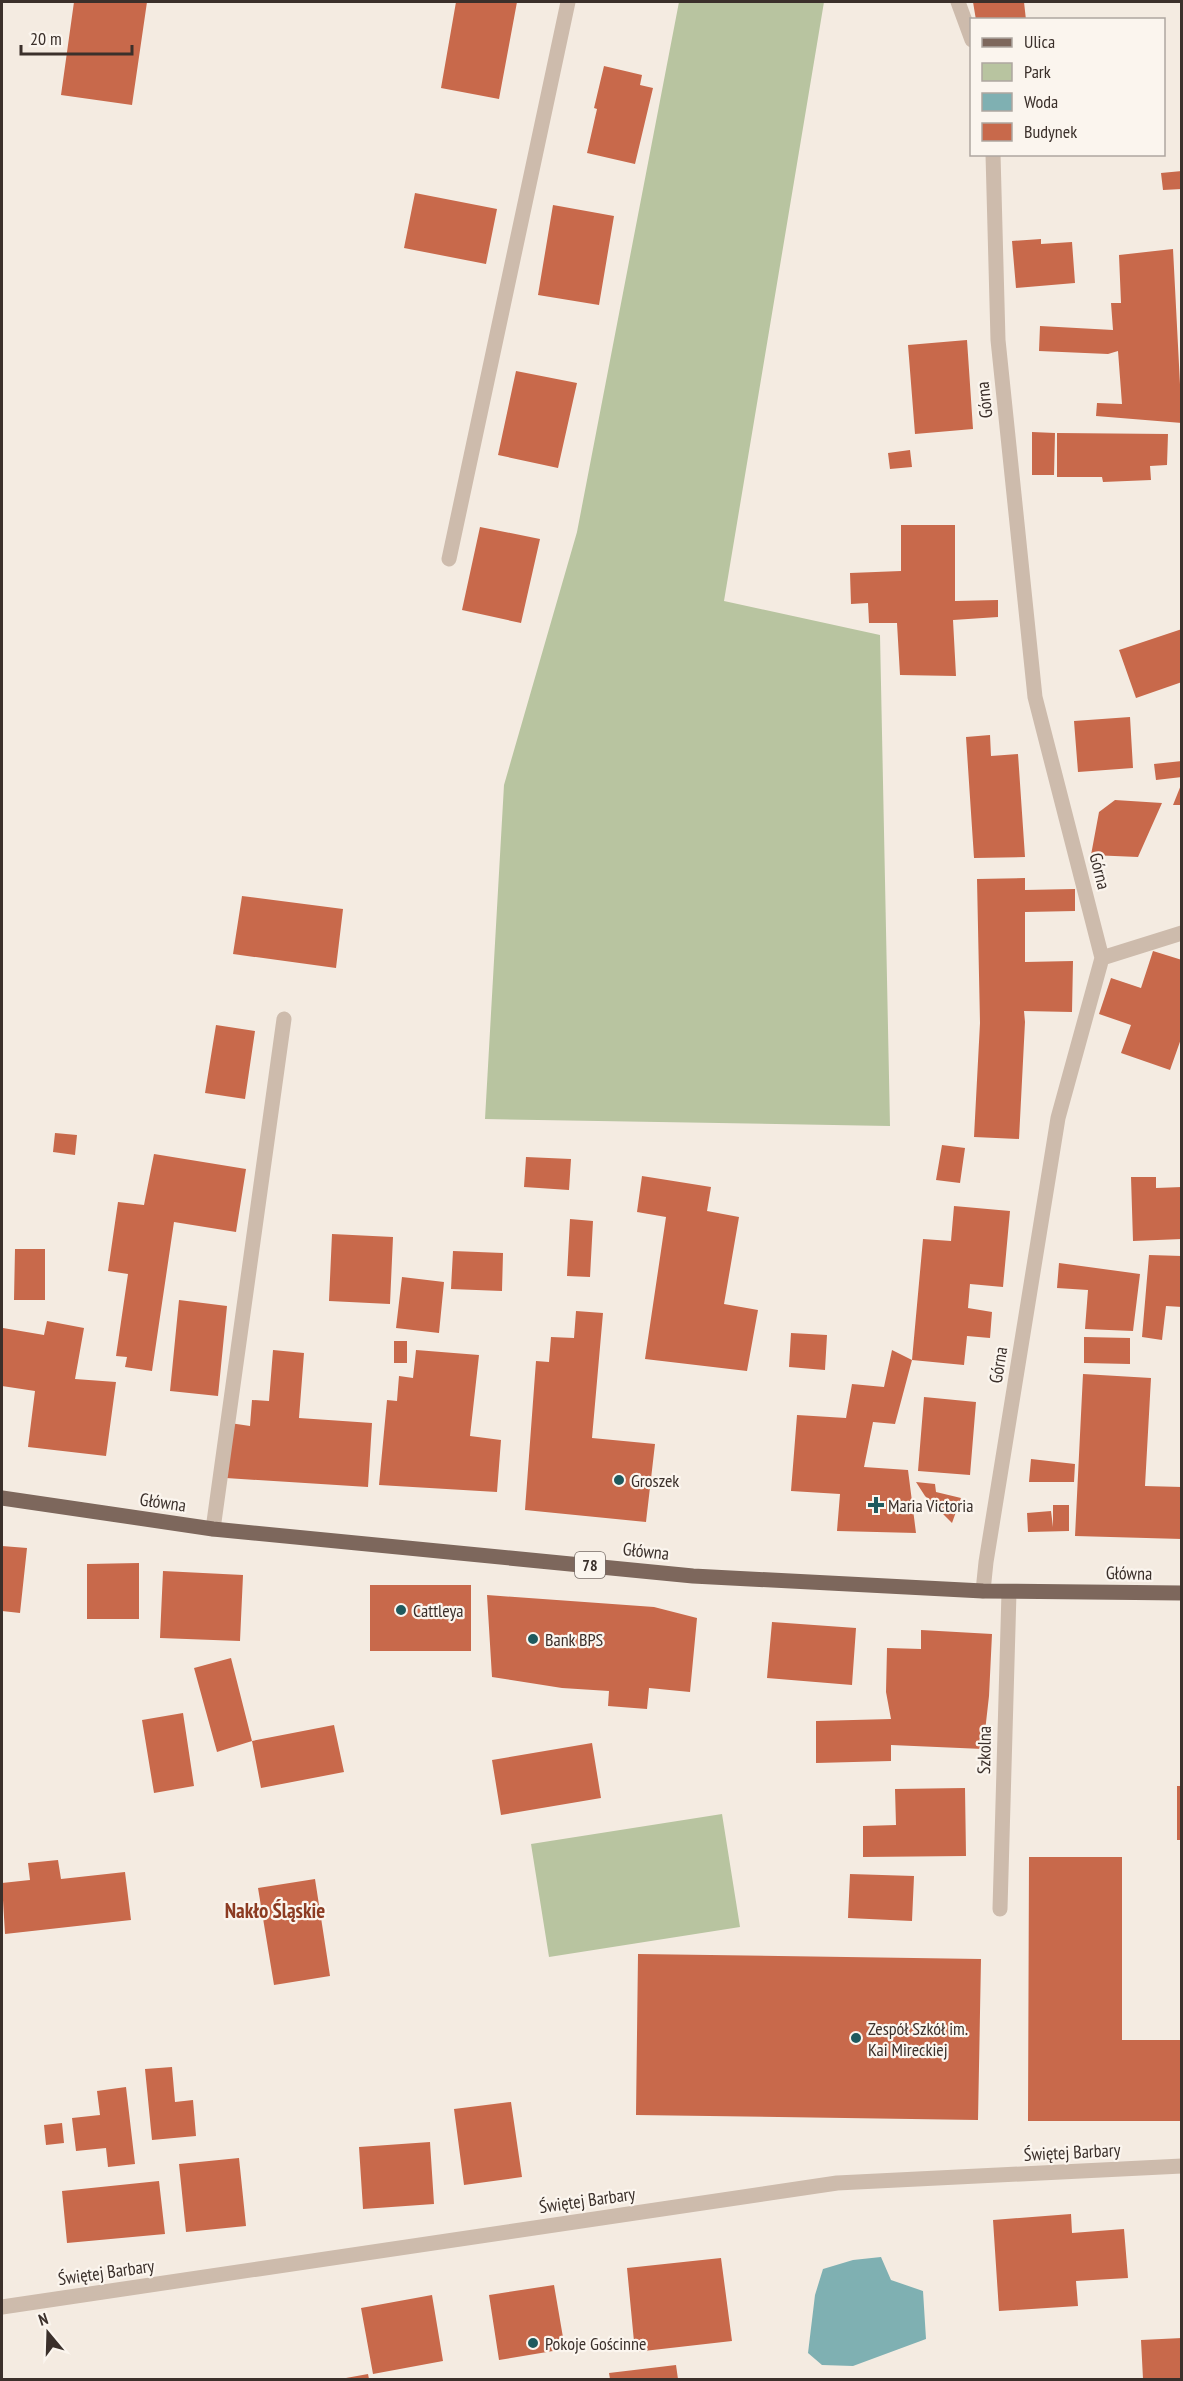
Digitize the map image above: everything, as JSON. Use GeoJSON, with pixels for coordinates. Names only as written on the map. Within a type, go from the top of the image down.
{"type":"FeatureCollection","features":[{"type":"Feature","properties":{"kind":"main road","name":"Główna"},"geometry":{"type":"LineString","coordinates":[[2,1498],[213,1529],[693,1576],[1009,1592],[1182,1593]]}},
{"type":"Feature","properties":{"kind":"street"},"geometry":{"type":"LineString","coordinates":[[449,559],[568,2]]}},
{"type":"Feature","properties":{"kind":"street"},"geometry":{"type":"LineString","coordinates":[[958,2],[970,35]]}},
{"type":"Feature","properties":{"kind":"street","name":"Górna"},"geometry":{"type":"LineString","coordinates":[[983,1591],[1058,1118],[1102,958],[1035,697],[998,340],[993,156]]}},
{"type":"Feature","properties":{"kind":"street"},"geometry":{"type":"LineString","coordinates":[[1102,958],[1182,933]]}},
{"type":"Feature","properties":{"kind":"street"},"geometry":{"type":"LineString","coordinates":[[213,1529],[284,1019]]}},
{"type":"Feature","properties":{"kind":"street","name":"Szkolna"},"geometry":{"type":"LineString","coordinates":[[1000,1909],[1009,1592]]}},
{"type":"Feature","properties":{"kind":"street","name":"Świętej Barbary"},"geometry":{"type":"LineString","coordinates":[[2,2307],[837,2182],[1182,2166]]}},
{"type":"Feature","properties":{"kind":"green space"},"geometry":{"type":"Polygon","coordinates":[[[679,2],[824,2],[724,601],[880,635],[890,1126],[485,1119],[504,785],[577,532],[679,2]]]}},
{"type":"Feature","properties":{"kind":"green space"},"geometry":{"type":"Polygon","coordinates":[[[722,1814],[740,1927],[549,1957],[531,1844],[722,1814]]]}},
{"type":"Feature","properties":{"kind":"water"},"geometry":{"type":"Polygon","coordinates":[[[881,2257],[891,2280],[923,2291],[926,2339],[853,2366],[822,2365],[808,2353],[815,2295],[823,2269],[853,2260],[881,2257]]]}},
{"type":"Feature","properties":{"kind":"building"},"geometry":{"type":"Polygon","coordinates":[[[74,2],[147,2],[132,105],[61,95],[74,2]]]}},
{"type":"Feature","properties":{"kind":"building"},"geometry":{"type":"Polygon","coordinates":[[[456,2],[517,2],[499,99],[441,88],[456,2]]]}},
{"type":"Feature","properties":{"kind":"building"},"geometry":{"type":"Polygon","coordinates":[[[973,2],[1024,2],[1026,18],[976,18],[973,2]]]}},
{"type":"Feature","properties":{"kind":"building"},"geometry":{"type":"Polygon","coordinates":[[[604,66],[642,75],[640,85],[653,88],[635,164],[587,153],[604,66]]]}},
{"type":"Feature","properties":{"kind":"building"},"geometry":{"type":"Polygon","coordinates":[[[1182,171],[1182,189],[1163,190],[1161,173],[1182,171]]]}},
{"type":"Feature","properties":{"kind":"building"},"geometry":{"type":"Polygon","coordinates":[[[415,193],[497,209],[486,264],[404,248],[415,193]]]}},
{"type":"Feature","properties":{"kind":"building"},"geometry":{"type":"Polygon","coordinates":[[[553,205],[614,216],[599,305],[538,295],[553,205]]]}},
{"type":"Feature","properties":{"kind":"building"},"geometry":{"type":"Polygon","coordinates":[[[1041,239],[1041,244],[1072,242],[1075,283],[1016,288],[1012,241],[1041,239]]]}},
{"type":"Feature","properties":{"kind":"building"},"geometry":{"type":"Polygon","coordinates":[[[1173,249],[1182,423],[1096,416],[1097,403],[1122,404],[1118,351],[1108,354],[1039,351],[1040,326],[1113,330],[1111,303],[1121,303],[1119,255],[1173,249]]]}},
{"type":"Feature","properties":{"kind":"building"},"geometry":{"type":"Polygon","coordinates":[[[967,340],[973,429],[915,434],[908,345],[967,340]]]}},
{"type":"Feature","properties":{"kind":"building"},"geometry":{"type":"Polygon","coordinates":[[[516,371],[577,383],[558,468],[498,455],[516,371]]]}},
{"type":"Feature","properties":{"kind":"building"},"geometry":{"type":"Polygon","coordinates":[[[1032,432],[1055,433],[1054,475],[1032,475],[1032,432]]]}},
{"type":"Feature","properties":{"kind":"building"},"geometry":{"type":"Polygon","coordinates":[[[1057,433],[1168,434],[1167,465],[1150,466],[1151,480],[1103,482],[1102,477],[1057,477],[1057,433]]]}},
{"type":"Feature","properties":{"kind":"building"},"geometry":{"type":"Polygon","coordinates":[[[910,450],[912,467],[890,469],[888,453],[910,450]]]}},
{"type":"Feature","properties":{"kind":"building"},"geometry":{"type":"Polygon","coordinates":[[[901,525],[955,525],[955,601],[998,600],[998,617],[953,620],[956,676],[900,675],[897,623],[869,623],[868,603],[851,604],[850,573],[901,571],[901,525]]]}},
{"type":"Feature","properties":{"kind":"building"},"geometry":{"type":"Polygon","coordinates":[[[480,527],[540,539],[521,623],[462,610],[480,527]]]}},
{"type":"Feature","properties":{"kind":"building"},"geometry":{"type":"Polygon","coordinates":[[[1182,629],[1182,682],[1136,698],[1119,650],[1182,629]]]}},
{"type":"Feature","properties":{"kind":"building"},"geometry":{"type":"Polygon","coordinates":[[[1130,717],[1133,768],[1078,772],[1074,721],[1130,717]]]}},
{"type":"Feature","properties":{"kind":"building"},"geometry":{"type":"Polygon","coordinates":[[[990,735],[991,756],[1018,754],[1025,857],[974,858],[966,737],[990,735]]]}},
{"type":"Feature","properties":{"kind":"building"},"geometry":{"type":"Polygon","coordinates":[[[1182,761],[1182,777],[1156,780],[1154,764],[1182,761]]]}},
{"type":"Feature","properties":{"kind":"building"},"geometry":{"type":"Polygon","coordinates":[[[1181,785],[1182,805],[1173,805],[1181,785]]]}},
{"type":"Feature","properties":{"kind":"building"},"geometry":{"type":"Polygon","coordinates":[[[1115,800],[1162,803],[1138,857],[1091,855],[1099,812],[1115,800]]]}},
{"type":"Feature","properties":{"kind":"building"},"geometry":{"type":"Polygon","coordinates":[[[1025,878],[1025,890],[1075,889],[1075,911],[1025,912],[1025,962],[1073,961],[1072,1012],[1024,1011],[1019,1139],[974,1137],[980,1023],[977,879],[1025,878]]]}},
{"type":"Feature","properties":{"kind":"building"},"geometry":{"type":"Polygon","coordinates":[[[242,896],[343,909],[336,968],[233,954],[242,896]]]}},
{"type":"Feature","properties":{"kind":"building"},"geometry":{"type":"Polygon","coordinates":[[[1153,951],[1182,960],[1182,1036],[1170,1070],[1121,1053],[1131,1025],[1099,1014],[1111,978],[1141,988],[1153,951]]]}},
{"type":"Feature","properties":{"kind":"building"},"geometry":{"type":"Polygon","coordinates":[[[216,1025],[255,1031],[245,1099],[205,1093],[216,1025]]]}},
{"type":"Feature","properties":{"kind":"building"},"geometry":{"type":"Polygon","coordinates":[[[55,1133],[77,1135],[75,1155],[53,1152],[55,1133]]]}},
{"type":"Feature","properties":{"kind":"building"},"geometry":{"type":"Polygon","coordinates":[[[942,1145],[965,1148],[960,1183],[936,1180],[942,1145]]]}},
{"type":"Feature","properties":{"kind":"building"},"geometry":{"type":"Polygon","coordinates":[[[154,1154],[246,1169],[236,1232],[174,1222],[152,1371],[125,1367],[127,1357],[116,1356],[128,1274],[108,1271],[118,1202],[144,1205],[154,1154]]]}},
{"type":"Feature","properties":{"kind":"building"},"geometry":{"type":"Polygon","coordinates":[[[526,1157],[571,1159],[569,1190],[524,1187],[526,1157]]]}},
{"type":"Feature","properties":{"kind":"building"},"geometry":{"type":"Polygon","coordinates":[[[642,1176],[711,1187],[707,1211],[739,1217],[724,1304],[758,1310],[747,1371],[645,1359],[666,1217],[637,1212],[642,1176]]]}},
{"type":"Feature","properties":{"kind":"building"},"geometry":{"type":"Polygon","coordinates":[[[1131,1177],[1156,1177],[1156,1188],[1182,1187],[1182,1239],[1133,1241],[1131,1177]]]}},
{"type":"Feature","properties":{"kind":"building"},"geometry":{"type":"Polygon","coordinates":[[[954,1206],[1010,1211],[1003,1287],[970,1284],[968,1308],[992,1312],[990,1338],[967,1336],[964,1365],[912,1360],[923,1239],[951,1241],[954,1206]]]}},
{"type":"Feature","properties":{"kind":"building"},"geometry":{"type":"Polygon","coordinates":[[[570,1219],[593,1221],[590,1277],[567,1276],[570,1219]]]}},
{"type":"Feature","properties":{"kind":"building"},"geometry":{"type":"Polygon","coordinates":[[[332,1234],[393,1237],[390,1304],[329,1301],[332,1234]]]}},
{"type":"Feature","properties":{"kind":"building"},"geometry":{"type":"Polygon","coordinates":[[[15,1249],[45,1249],[45,1300],[14,1300],[15,1249]]]}},
{"type":"Feature","properties":{"kind":"building"},"geometry":{"type":"Polygon","coordinates":[[[453,1251],[503,1253],[502,1291],[451,1289],[453,1251]]]}},
{"type":"Feature","properties":{"kind":"building"},"geometry":{"type":"Polygon","coordinates":[[[1149,1255],[1182,1256],[1182,1307],[1166,1306],[1162,1340],[1142,1337],[1149,1255]]]}},
{"type":"Feature","properties":{"kind":"building"},"geometry":{"type":"Polygon","coordinates":[[[1059,1263],[1140,1274],[1133,1331],[1085,1329],[1088,1290],[1057,1288],[1059,1263]]]}},
{"type":"Feature","properties":{"kind":"building"},"geometry":{"type":"Polygon","coordinates":[[[402,1277],[444,1282],[439,1333],[396,1328],[402,1277]]]}},
{"type":"Feature","properties":{"kind":"building"},"geometry":{"type":"Polygon","coordinates":[[[179,1300],[227,1306],[218,1396],[170,1391],[179,1300]]]}},
{"type":"Feature","properties":{"kind":"building"},"geometry":{"type":"Polygon","coordinates":[[[576,1311],[603,1313],[592,1438],[655,1444],[646,1522],[525,1510],[536,1361],[549,1362],[551,1337],[574,1338],[576,1311]]]}},
{"type":"Feature","properties":{"kind":"building"},"geometry":{"type":"Polygon","coordinates":[[[47,1321],[84,1328],[75,1379],[116,1382],[106,1456],[28,1447],[35,1391],[2,1386],[3,1328],[44,1335],[47,1321]]]}},
{"type":"Feature","properties":{"kind":"building"},"geometry":{"type":"Polygon","coordinates":[[[791,1333],[827,1335],[825,1370],[789,1367],[791,1333]]]}},
{"type":"Feature","properties":{"kind":"building"},"geometry":{"type":"Polygon","coordinates":[[[1084,1337],[1130,1338],[1130,1364],[1084,1363],[1084,1337]]]}},
{"type":"Feature","properties":{"kind":"building"},"geometry":{"type":"Polygon","coordinates":[[[394,1341],[407,1341],[407,1363],[394,1363],[394,1341]]]}},
{"type":"Feature","properties":{"kind":"building"},"geometry":{"type":"Polygon","coordinates":[[[273,1350],[304,1353],[299,1418],[372,1423],[368,1487],[226,1478],[230,1423],[250,1426],[252,1400],[269,1401],[273,1350]]]}},
{"type":"Feature","properties":{"kind":"building"},"geometry":{"type":"Polygon","coordinates":[[[416,1350],[479,1355],[470,1436],[501,1440],[497,1492],[379,1485],[387,1400],[397,1401],[399,1376],[413,1378],[416,1350]]]}},
{"type":"Feature","properties":{"kind":"building"},"geometry":{"type":"Polygon","coordinates":[[[892,1350],[912,1360],[895,1424],[873,1422],[864,1467],[908,1470],[916,1533],[837,1531],[840,1494],[791,1491],[797,1415],[846,1418],[852,1384],[884,1387],[892,1350]]]}},
{"type":"Feature","properties":{"kind":"building"},"geometry":{"type":"Polygon","coordinates":[[[1083,1374],[1151,1378],[1145,1486],[1182,1487],[1182,1539],[1075,1536],[1083,1374]]]}},
{"type":"Feature","properties":{"kind":"building"},"geometry":{"type":"Polygon","coordinates":[[[924,1397],[976,1402],[970,1475],[918,1471],[924,1397]]]}},
{"type":"Feature","properties":{"kind":"building"},"geometry":{"type":"Polygon","coordinates":[[[1031,1459],[1075,1464],[1074,1482],[1029,1482],[1031,1459]]]}},
{"type":"Feature","properties":{"kind":"building"},"geometry":{"type":"Polygon","coordinates":[[[916,1482],[935,1484],[936,1492],[961,1498],[952,1523],[925,1496],[916,1482]]]}},
{"type":"Feature","properties":{"kind":"building"},"geometry":{"type":"Polygon","coordinates":[[[1053,1505],[1069,1505],[1069,1531],[1028,1532],[1027,1513],[1051,1511],[1053,1527],[1053,1505]]]}},
{"type":"Feature","properties":{"kind":"building"},"geometry":{"type":"Polygon","coordinates":[[[2,1546],[27,1548],[20,1613],[2,1611],[2,1546]]]}},
{"type":"Feature","properties":{"kind":"building"},"geometry":{"type":"Polygon","coordinates":[[[139,1563],[139,1619],[87,1619],[87,1564],[139,1563]]]}},
{"type":"Feature","properties":{"kind":"building"},"geometry":{"type":"Polygon","coordinates":[[[163,1571],[243,1575],[240,1641],[160,1638],[163,1571]]]}},
{"type":"Feature","properties":{"kind":"building"},"geometry":{"type":"Polygon","coordinates":[[[370,1585],[471,1585],[471,1651],[370,1651],[370,1585]]]}},
{"type":"Feature","properties":{"kind":"building"},"geometry":{"type":"Polygon","coordinates":[[[487,1595],[654,1607],[697,1618],[690,1692],[649,1688],[647,1709],[608,1706],[609,1691],[562,1688],[492,1677],[487,1595]]]}},
{"type":"Feature","properties":{"kind":"building"},"geometry":{"type":"Polygon","coordinates":[[[772,1622],[856,1628],[852,1685],[767,1678],[772,1622]]]}},
{"type":"Feature","properties":{"kind":"building"},"geometry":{"type":"Polygon","coordinates":[[[921,1630],[992,1634],[989,1696],[983,1749],[891,1745],[891,1761],[816,1763],[816,1721],[891,1719],[886,1692],[887,1648],[921,1649],[921,1630]]]}},
{"type":"Feature","properties":{"kind":"building"},"geometry":{"type":"Polygon","coordinates":[[[231,1658],[252,1741],[217,1752],[194,1668],[231,1658]]]}},
{"type":"Feature","properties":{"kind":"building"},"geometry":{"type":"Polygon","coordinates":[[[183,1713],[194,1786],[154,1793],[142,1720],[183,1713]]]}},
{"type":"Feature","properties":{"kind":"building"},"geometry":{"type":"Polygon","coordinates":[[[334,1725],[344,1772],[261,1788],[252,1741],[334,1725]]]}},
{"type":"Feature","properties":{"kind":"building"},"geometry":{"type":"Polygon","coordinates":[[[592,1743],[601,1798],[501,1815],[492,1760],[592,1743]]]}},
{"type":"Feature","properties":{"kind":"building"},"geometry":{"type":"Polygon","coordinates":[[[1177,1786],[1182,1786],[1182,1840],[1177,1840],[1177,1786]]]}},
{"type":"Feature","properties":{"kind":"building"},"geometry":{"type":"Polygon","coordinates":[[[965,1788],[966,1856],[863,1857],[863,1826],[896,1825],[895,1789],[965,1788]]]}},
{"type":"Feature","properties":{"kind":"building"},"geometry":{"type":"Polygon","coordinates":[[[1029,1857],[1122,1857],[1122,2040],[1182,2040],[1182,2121],[1028,2121],[1029,1857]]]}},
{"type":"Feature","properties":{"kind":"building"},"geometry":{"type":"Polygon","coordinates":[[[58,1860],[61,1879],[125,1872],[131,1920],[5,1934],[2,1883],[30,1880],[28,1863],[58,1860]]]}},
{"type":"Feature","properties":{"kind":"building"},"geometry":{"type":"Polygon","coordinates":[[[850,1874],[914,1876],[912,1921],[848,1918],[850,1874]]]}},
{"type":"Feature","properties":{"kind":"building"},"geometry":{"type":"Polygon","coordinates":[[[315,1879],[330,1976],[274,1985],[258,1888],[315,1879]]]}},
{"type":"Feature","properties":{"kind":"building"},"geometry":{"type":"Polygon","coordinates":[[[638,1954],[981,1959],[978,2120],[636,2115],[638,1954]]]}},
{"type":"Feature","properties":{"kind":"building"},"geometry":{"type":"Polygon","coordinates":[[[172,2067],[175,2102],[193,2100],[196,2136],[152,2140],[145,2069],[172,2067]]]}},
{"type":"Feature","properties":{"kind":"building"},"geometry":{"type":"Polygon","coordinates":[[[126,2087],[135,2164],[108,2167],[106,2148],[76,2151],[72,2118],[100,2115],[97,2091],[126,2087]]]}},
{"type":"Feature","properties":{"kind":"building"},"geometry":{"type":"Polygon","coordinates":[[[511,2102],[522,2177],[464,2185],[454,2109],[511,2102]]]}},
{"type":"Feature","properties":{"kind":"building"},"geometry":{"type":"Polygon","coordinates":[[[62,2123],[64,2143],[46,2145],[44,2125],[62,2123]]]}},
{"type":"Feature","properties":{"kind":"building"},"geometry":{"type":"Polygon","coordinates":[[[430,2142],[434,2204],[363,2209],[359,2147],[430,2142]]]}},
{"type":"Feature","properties":{"kind":"building"},"geometry":{"type":"Polygon","coordinates":[[[239,2158],[246,2226],[186,2232],[179,2164],[239,2158]]]}},
{"type":"Feature","properties":{"kind":"building"},"geometry":{"type":"Polygon","coordinates":[[[159,2181],[165,2234],[67,2243],[62,2191],[159,2181]]]}},
{"type":"Feature","properties":{"kind":"building"},"geometry":{"type":"Polygon","coordinates":[[[1071,2214],[1072,2233],[1124,2229],[1128,2278],[1076,2281],[1078,2306],[999,2311],[993,2220],[1071,2214]]]}},
{"type":"Feature","properties":{"kind":"building"},"geometry":{"type":"Polygon","coordinates":[[[721,2258],[732,2341],[635,2352],[627,2268],[721,2258]]]}},
{"type":"Feature","properties":{"kind":"building"},"geometry":{"type":"Polygon","coordinates":[[[554,2285],[565,2349],[499,2360],[489,2295],[554,2285]]]}},
{"type":"Feature","properties":{"kind":"building"},"geometry":{"type":"Polygon","coordinates":[[[432,2295],[443,2361],[373,2374],[361,2308],[432,2295]]]}},
{"type":"Feature","properties":{"kind":"building"},"geometry":{"type":"Polygon","coordinates":[[[1182,2338],[1182,2379],[1143,2379],[1141,2340],[1182,2338]]]}},
{"type":"Feature","properties":{"kind":"building"},"geometry":{"type":"Polygon","coordinates":[[[676,2365],[678,2379],[610,2379],[609,2373],[676,2365]]]}},
{"type":"Feature","properties":{"kind":"building"},"geometry":{"type":"Polygon","coordinates":[[[368,2374],[369,2379],[346,2378],[368,2374]]]}},
{"type":"Feature","properties":{"kind":"place","name":"Groszek"},"geometry":{"type":"Point","coordinates":[619,1480]}},
{"type":"Feature","properties":{"kind":"place","name":"Maria Victoria"},"geometry":{"type":"Point","coordinates":[876,1505]}},
{"type":"Feature","properties":{"kind":"place","name":"Cattleya"},"geometry":{"type":"Point","coordinates":[401,1610]}},
{"type":"Feature","properties":{"kind":"place","name":"Bank BPS"},"geometry":{"type":"Point","coordinates":[533,1639]}},
{"type":"Feature","properties":{"kind":"place","name":"Zespół Szkół im. Kai Mireckiej"},"geometry":{"type":"Point","coordinates":[856,2038]}},
{"type":"Feature","properties":{"kind":"place","name":"Pokoje Gościnne"},"geometry":{"type":"Point","coordinates":[533,2343]}},
{"type":"Feature","properties":{"kind":"district","name":"Nakło Śląskie"},"geometry":{"type":"Point","coordinates":[275,1910]}}]}
